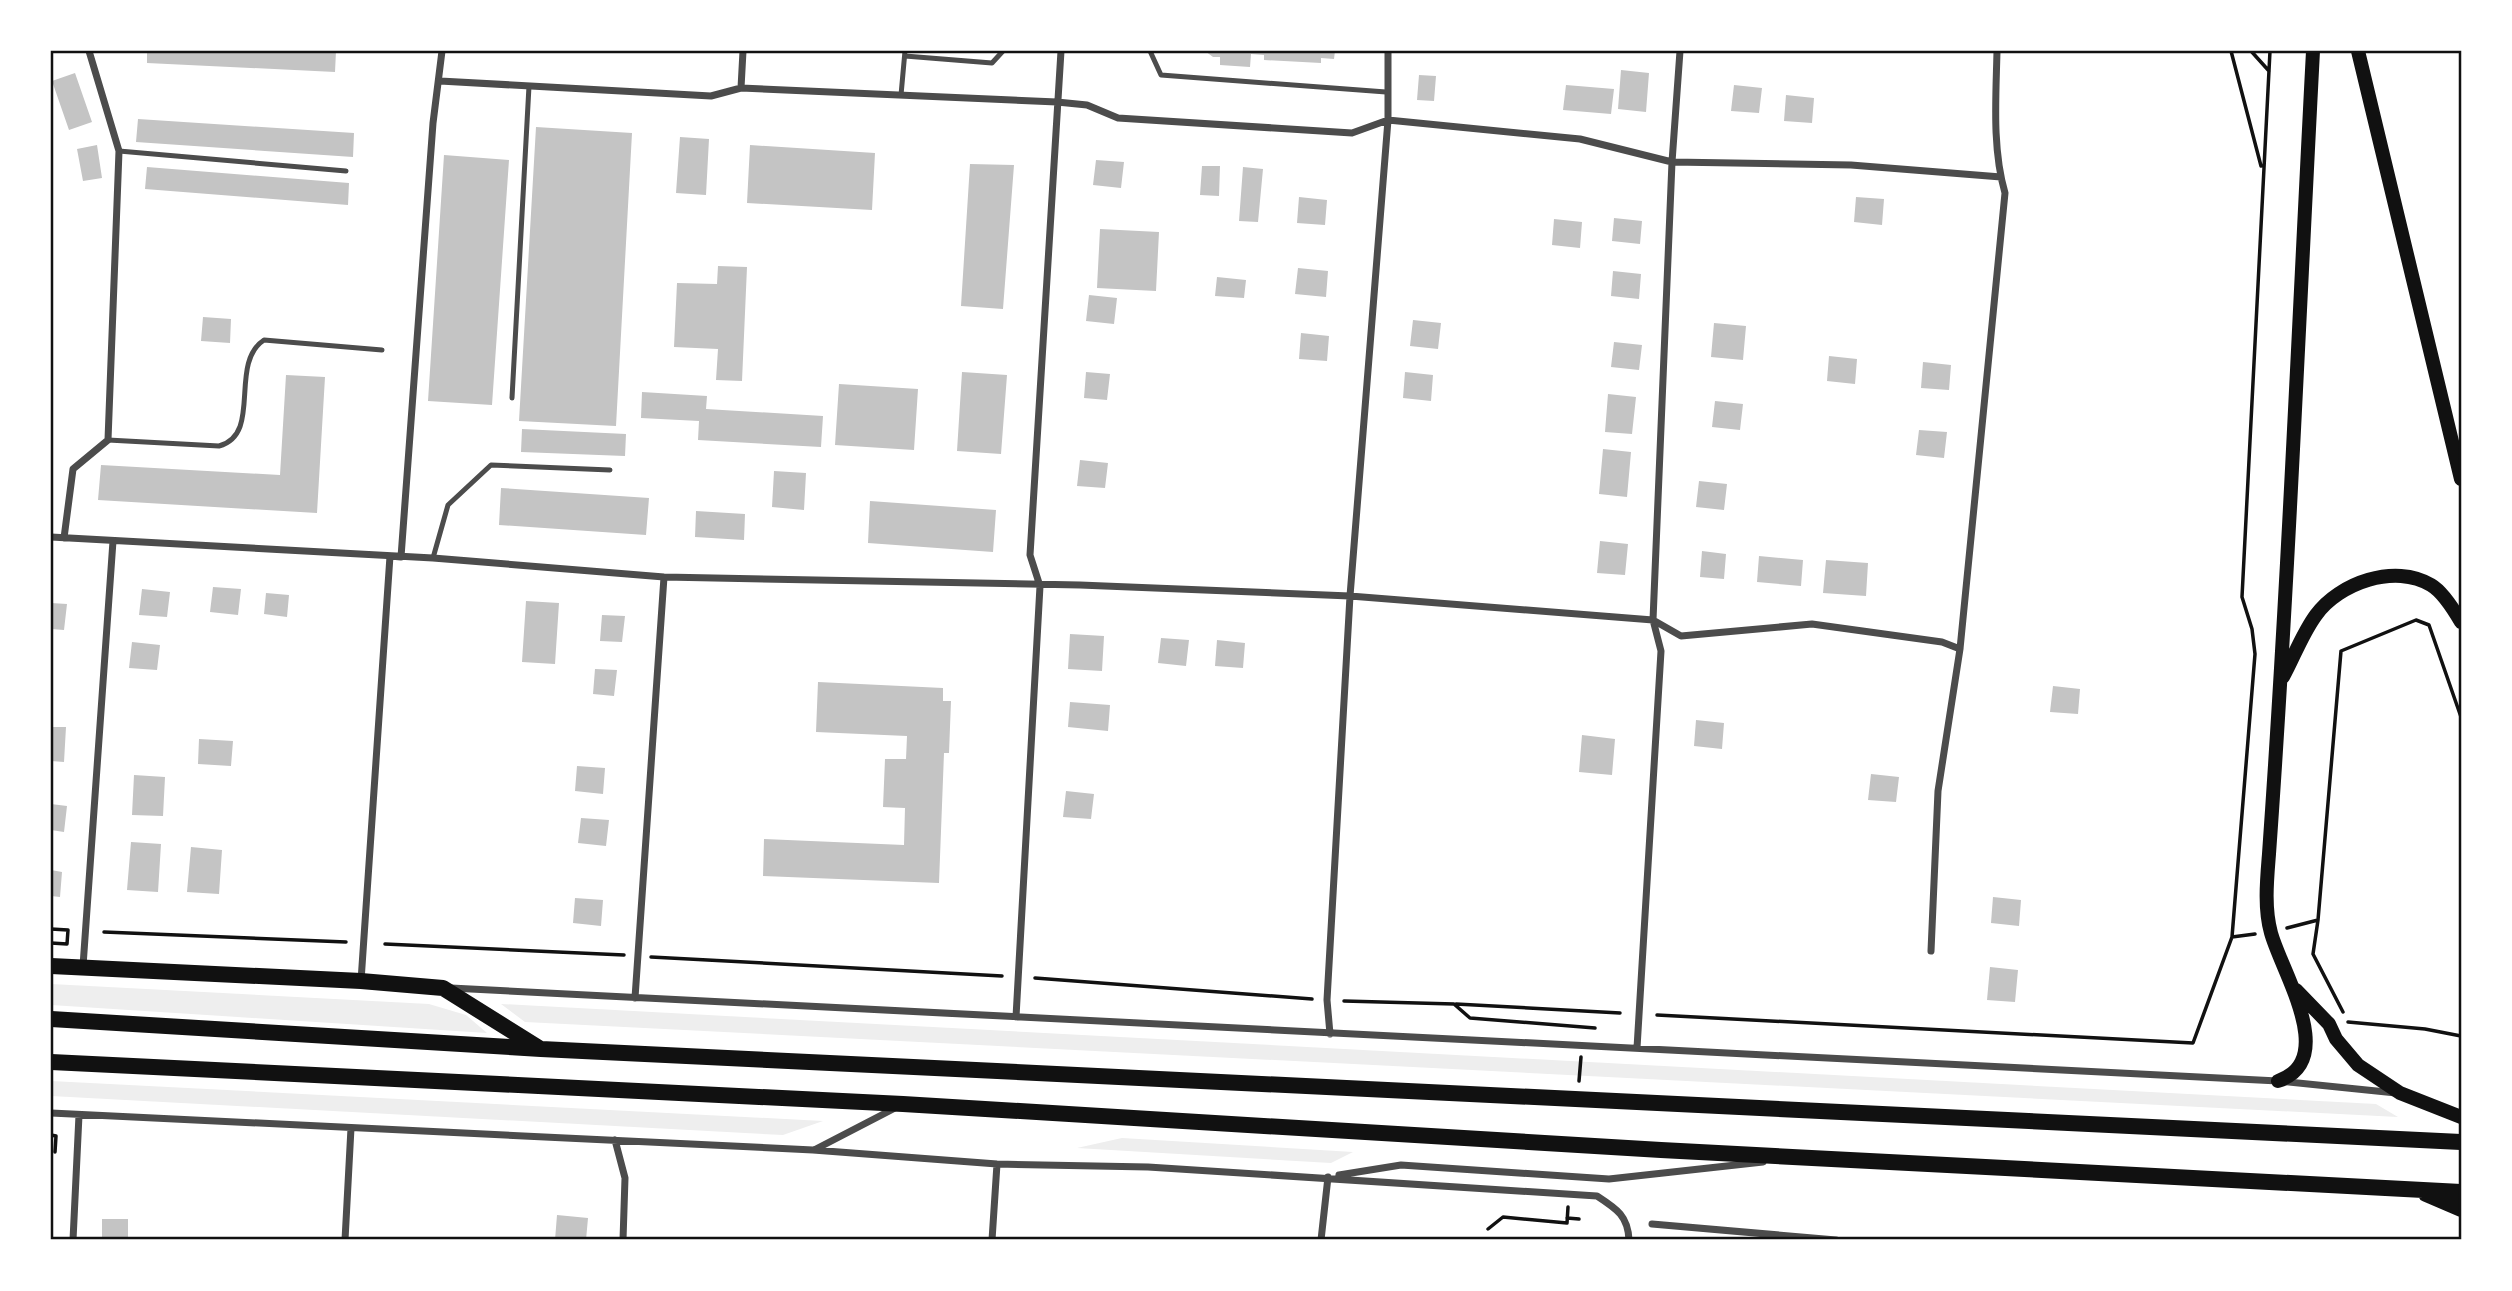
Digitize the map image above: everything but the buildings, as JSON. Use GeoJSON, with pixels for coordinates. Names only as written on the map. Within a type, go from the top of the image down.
{"type":"FeatureCollection","features":[{"type":"Feature","properties":{"kind":"main road"},"geometry":{"type":"LineString","coordinates":[[2278,1081],[2294,1076],[2304,1063],[2307,1041],[2293,986],[2271,931],[2266,885],[2281,682],[2313,51]]}},
{"type":"Feature","properties":{"kind":"main road"},"geometry":{"type":"LineString","coordinates":[[2358,51],[2461,479]]}},
{"type":"Feature","properties":{"kind":"main road"},"geometry":{"type":"LineString","coordinates":[[2281,682],[2316,614],[2349,588],[2379,577],[2398,575],[2431,585],[2461,622]]}},
{"type":"Feature","properties":{"kind":"main road"},"geometry":{"type":"LineString","coordinates":[[51,966],[361,981],[443,988],[541,1049]]}},
{"type":"Feature","properties":{"kind":"main road"},"geometry":{"type":"LineString","coordinates":[[2293,986],[2329,1024],[2336,1039],[2358,1065],[2400,1093],[2461,1117]]}},
{"type":"Feature","properties":{"kind":"main road"},"geometry":{"type":"LineString","coordinates":[[51,1019],[541,1049],[2461,1142]]}},
{"type":"Feature","properties":{"kind":"main road"},"geometry":{"type":"LineString","coordinates":[[51,1062],[903,1104],[1661,1150],[2461,1192]]}},
{"type":"Feature","properties":{"kind":"main road"},"geometry":{"type":"LineString","coordinates":[[2411,1188],[2461,1209]]}},
{"type":"Feature","properties":{"kind":"street"},"geometry":{"type":"LineString","coordinates":[[64,538],[72,468],[108,440],[119,151],[89,51]]}},
{"type":"Feature","properties":{"kind":"street"},"geometry":{"type":"LineString","coordinates":[[401,557],[433,123],[442,51]]}},
{"type":"Feature","properties":{"kind":"street"},"geometry":{"type":"LineString","coordinates":[[741,88],[743,51]]}},
{"type":"Feature","properties":{"kind":"street"},"geometry":{"type":"LineString","coordinates":[[1016,1017],[1040,586],[1030,555],[1060,51]]}},
{"type":"Feature","properties":{"kind":"street"},"geometry":{"type":"LineString","coordinates":[[1330,1034],[1327,1000],[1350,596],[1388,120],[1388,51]]}},
{"type":"Feature","properties":{"kind":"street"},"geometry":{"type":"LineString","coordinates":[[1637,1048],[1661,651],[1653,620],[1672,162],[1680,51]]}},
{"type":"Feature","properties":{"kind":"street"},"geometry":{"type":"LineString","coordinates":[[1931,951],[1938,791],[1960,649],[2005,193],[2001,177],[1996,111],[1997,51]]}},
{"type":"Feature","properties":{"kind":"street"},"geometry":{"type":"LineString","coordinates":[[440,80],[711,96],[741,88],[1057,102],[1087,105],[1118,118],[1352,133],[1388,120],[1580,139],[1672,162],[1851,165],[2001,177]]}},
{"type":"Feature","properties":{"kind":"street"},"geometry":{"type":"LineString","coordinates":[[51,537],[433,558],[664,577],[1350,596],[1653,620],[1681,636],[1812,624],[1942,642],[1960,649]]}},
{"type":"Feature","properties":{"kind":"street"},"geometry":{"type":"LineString","coordinates":[[82,967],[113,541]]}},
{"type":"Feature","properties":{"kind":"street"},"geometry":{"type":"LineString","coordinates":[[361,981],[390,556]]}},
{"type":"Feature","properties":{"kind":"street"},"geometry":{"type":"LineString","coordinates":[[635,998],[664,577]]}},
{"type":"Feature","properties":{"kind":"street"},"geometry":{"type":"LineString","coordinates":[[443,988],[2278,1081],[2400,1093]]}},
{"type":"Feature","properties":{"kind":"street"},"geometry":{"type":"LineString","coordinates":[[813,1150],[903,1104]]}},
{"type":"Feature","properties":{"kind":"street"},"geometry":{"type":"LineString","coordinates":[[51,1113],[813,1150],[997,1164],[1148,1167],[1597,1196],[1618,1209],[1627,1220],[1629,1240]]}},
{"type":"Feature","properties":{"kind":"street"},"geometry":{"type":"LineString","coordinates":[[73,1240],[79,1115]]}},
{"type":"Feature","properties":{"kind":"street"},"geometry":{"type":"LineString","coordinates":[[345,1240],[351,1128]]}},
{"type":"Feature","properties":{"kind":"street"},"geometry":{"type":"LineString","coordinates":[[615,1140],[625,1178],[623,1240]]}},
{"type":"Feature","properties":{"kind":"street"},"geometry":{"type":"LineString","coordinates":[[1328,1177],[1401,1165],[1609,1180],[1814,1156]]}},
{"type":"Feature","properties":{"kind":"street"},"geometry":{"type":"LineString","coordinates":[[992,1240],[997,1164]]}},
{"type":"Feature","properties":{"kind":"street"},"geometry":{"type":"LineString","coordinates":[[1321,1240],[1328,1177]]}},
{"type":"Feature","properties":{"kind":"street"},"geometry":{"type":"LineString","coordinates":[[1652,1224],[1836,1240]]}},
{"type":"Feature","properties":{"kind":"lane"},"geometry":{"type":"LineString","coordinates":[[901,95],[905,53],[992,63],[1003,51]]}},
{"type":"Feature","properties":{"kind":"lane"},"geometry":{"type":"LineString","coordinates":[[1150,51],[1161,75],[1386,92]]}},
{"type":"Feature","properties":{"kind":"lane"},"geometry":{"type":"LineString","coordinates":[[512,398],[529,86]]}},
{"type":"Feature","properties":{"kind":"lane"},"geometry":{"type":"LineString","coordinates":[[119,151],[346,171]]}},
{"type":"Feature","properties":{"kind":"lane"},"geometry":{"type":"LineString","coordinates":[[108,440],[219,446],[232,442],[240,432],[247,365],[254,347],[264,340],[382,350]]}},
{"type":"Feature","properties":{"kind":"lane"},"geometry":{"type":"LineString","coordinates":[[433,558],[448,505],[491,466],[610,470]]}},
{"type":"Feature","properties":{"kind":"path"},"geometry":{"type":"LineString","coordinates":[[2231,51],[2262,171]]}},
{"type":"Feature","properties":{"kind":"path"},"geometry":{"type":"LineString","coordinates":[[2251,51],[2269,71]]}},
{"type":"Feature","properties":{"kind":"path"},"geometry":{"type":"LineString","coordinates":[[1657,1015],[2193,1043],[2232,937],[2255,654],[2252,629],[2242,597],[2270,51]]}},
{"type":"Feature","properties":{"kind":"path"},"geometry":{"type":"LineString","coordinates":[[2461,717],[2428,625],[2416,620],[2341,651],[2313,954],[2349,1023],[2425,1029],[2461,1036]]}},
{"type":"Feature","properties":{"kind":"path"},"geometry":{"type":"LineString","coordinates":[[2232,937],[2318,920]]}},
{"type":"Feature","properties":{"kind":"path"},"geometry":{"type":"LineString","coordinates":[[51,929],[68,930],[67,944],[51,943]]}},
{"type":"Feature","properties":{"kind":"path"},"geometry":{"type":"LineString","coordinates":[[104,932],[346,942]]}},
{"type":"Feature","properties":{"kind":"path"},"geometry":{"type":"LineString","coordinates":[[385,944],[626,956]]}},
{"type":"Feature","properties":{"kind":"path"},"geometry":{"type":"LineString","coordinates":[[651,957],[1002,976]]}},
{"type":"Feature","properties":{"kind":"path"},"geometry":{"type":"LineString","coordinates":[[1035,978],[1312,999]]}},
{"type":"Feature","properties":{"kind":"path"},"geometry":{"type":"LineString","coordinates":[[1345,1001],[1620,1013]]}},
{"type":"Feature","properties":{"kind":"path"},"geometry":{"type":"LineString","coordinates":[[1454,1004],[1470,1017],[1595,1028]]}},
{"type":"Feature","properties":{"kind":"path"},"geometry":{"type":"LineString","coordinates":[[51,1135],[56,1136],[55,1152]]}},
{"type":"Feature","properties":{"kind":"path"},"geometry":{"type":"LineString","coordinates":[[1488,1228],[1503,1217],[1579,1219]]}},
{"type":"Feature","properties":{"kind":"shaded area"},"geometry":{"type":"Polygon","coordinates":[[[51,984],[429,1004],[466,1015],[487,1033],[51,1005],[51,984]]]}},
{"type":"Feature","properties":{"kind":"shaded area"},"geometry":{"type":"Polygon","coordinates":[[[501,1004],[2376,1104],[2398,1117],[525,1022],[501,1004]]]}},
{"type":"Feature","properties":{"kind":"shaded area"},"geometry":{"type":"Polygon","coordinates":[[[51,1081],[823,1121],[783,1135],[51,1096],[51,1081]]]}},
{"type":"Feature","properties":{"kind":"shaded area"},"geometry":{"type":"Polygon","coordinates":[[[1122,1138],[1353,1152],[1331,1163],[1077,1148],[1122,1138]]]}}]}
